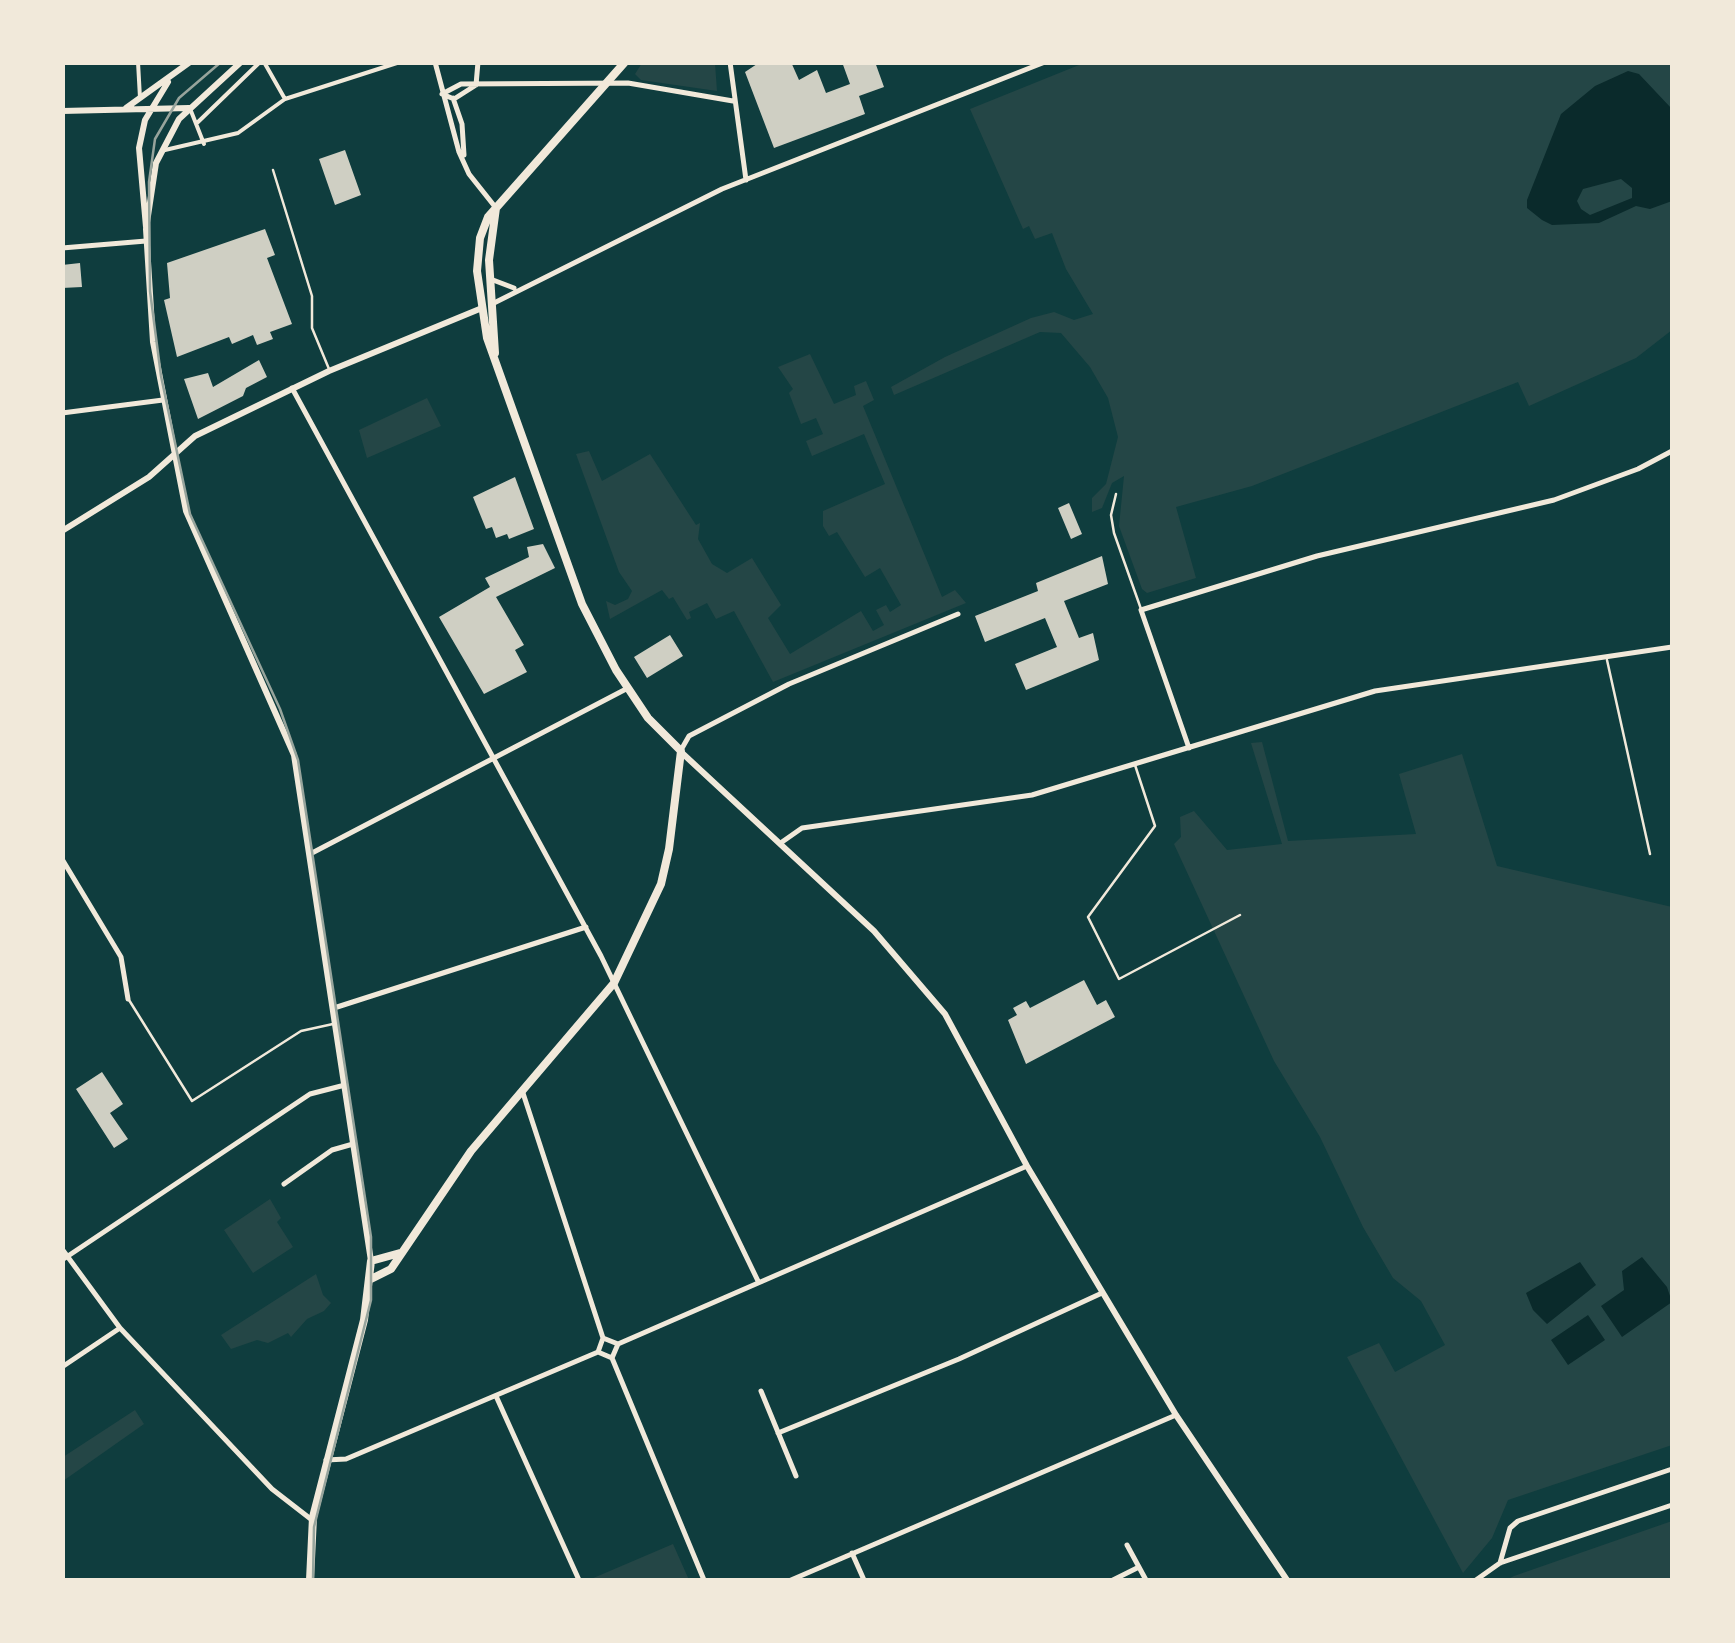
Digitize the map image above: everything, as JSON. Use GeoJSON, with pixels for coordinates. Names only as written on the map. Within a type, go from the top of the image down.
{"type":"FeatureCollection","features":[{"type":"Feature","properties":{"kind":"main road"},"geometry":{"type":"LineString","coordinates":[[371,1279],[391,1270],[520,1088],[614,983],[662,884],[680,751],[648,718],[628,688],[582,604],[496,364],[482,308],[476,259],[483,228],[496,208],[625,62]]}},
{"type":"Feature","properties":{"kind":"main road"},"geometry":{"type":"LineString","coordinates":[[496,208],[490,277],[496,364]]}},
{"type":"Feature","properties":{"kind":"main road"},"geometry":{"type":"LineString","coordinates":[[482,308],[492,304]]}},
{"type":"Feature","properties":{"kind":"main road"},"geometry":{"type":"LineString","coordinates":[[310,1580],[312,1520],[371,1279],[371,1261],[400,1253]]}},
{"type":"Feature","properties":{"kind":"street"},"geometry":{"type":"LineString","coordinates":[[138,62],[140,99]]}},
{"type":"Feature","properties":{"kind":"street"},"geometry":{"type":"LineString","coordinates":[[125,108],[168,82],[190,62]]}},
{"type":"Feature","properties":{"kind":"street"},"geometry":{"type":"LineString","coordinates":[[146,229],[161,148],[189,108],[241,62]]}},
{"type":"Feature","properties":{"kind":"street"},"geometry":{"type":"LineString","coordinates":[[198,122],[262,62],[285,99]]}},
{"type":"Feature","properties":{"kind":"street"},"geometry":{"type":"LineString","coordinates":[[161,148],[168,151],[204,144],[238,133],[285,99],[400,62]]}},
{"type":"Feature","properties":{"kind":"street"},"geometry":{"type":"LineString","coordinates":[[476,85],[478,62]]}},
{"type":"Feature","properties":{"kind":"street"},"geometry":{"type":"LineString","coordinates":[[730,62],[746,180]]}},
{"type":"Feature","properties":{"kind":"street"},"geometry":{"type":"LineString","coordinates":[[492,304],[517,288],[746,180],[1046,62]]}},
{"type":"Feature","properties":{"kind":"street"},"geometry":{"type":"LineString","coordinates":[[435,64],[462,124],[464,158]]}},
{"type":"Feature","properties":{"kind":"street"},"geometry":{"type":"LineString","coordinates":[[435,64],[470,174],[496,208]]}},
{"type":"Feature","properties":{"kind":"street"},"geometry":{"type":"LineString","coordinates":[[168,82],[150,111],[139,148],[152,332],[172,453],[192,528],[290,741],[312,854],[371,1261]]}},
{"type":"Feature","properties":{"kind":"street"},"geometry":{"type":"LineString","coordinates":[[442,94],[448,88],[476,85],[610,83],[734,101]]}},
{"type":"Feature","properties":{"kind":"street"},"geometry":{"type":"LineString","coordinates":[[454,99],[476,85]]}},
{"type":"Feature","properties":{"kind":"street"},"geometry":{"type":"LineString","coordinates":[[442,94],[454,99]]}},
{"type":"Feature","properties":{"kind":"street"},"geometry":{"type":"LineString","coordinates":[[62,112],[189,108]]}},
{"type":"Feature","properties":{"kind":"street"},"geometry":{"type":"LineString","coordinates":[[189,108],[204,144]]}},
{"type":"Feature","properties":{"kind":"street"},"geometry":{"type":"LineString","coordinates":[[62,248],[146,241]]}},
{"type":"Feature","properties":{"kind":"street"},"geometry":{"type":"LineString","coordinates":[[490,277],[501,286],[517,288]]}},
{"type":"Feature","properties":{"kind":"street"},"geometry":{"type":"LineString","coordinates":[[62,531],[149,477],[195,436],[329,371],[482,308]]}},
{"type":"Feature","properties":{"kind":"street"},"geometry":{"type":"LineString","coordinates":[[292,388],[340,484],[497,760],[586,927],[758,1282]]}},
{"type":"Feature","properties":{"kind":"street"},"geometry":{"type":"LineString","coordinates":[[62,413],[163,400]]}},
{"type":"Feature","properties":{"kind":"street"},"geometry":{"type":"LineString","coordinates":[[1190,748],[1142,610],[1317,556],[1554,500],[1610,481],[1672,451]]}},
{"type":"Feature","properties":{"kind":"street"},"geometry":{"type":"LineString","coordinates":[[958,614],[789,684],[689,736],[680,751],[782,842],[893,950],[945,1014],[1027,1166],[1102,1293],[1176,1415],[1287,1580]]}},
{"type":"Feature","properties":{"kind":"street"},"geometry":{"type":"LineString","coordinates":[[782,842],[802,828],[1032,795],[1375,692],[1672,647]]}},
{"type":"Feature","properties":{"kind":"street"},"geometry":{"type":"LineString","coordinates":[[312,854],[628,688]]}},
{"type":"Feature","properties":{"kind":"street"},"geometry":{"type":"LineString","coordinates":[[62,859],[122,957],[128,999]]}},
{"type":"Feature","properties":{"kind":"street"},"geometry":{"type":"LineString","coordinates":[[334,1008],[586,927]]}},
{"type":"Feature","properties":{"kind":"street"},"geometry":{"type":"LineString","coordinates":[[65,1258],[310,1094],[344,1084]]}},
{"type":"Feature","properties":{"kind":"street"},"geometry":{"type":"LineString","coordinates":[[520,1088],[603,1338],[598,1352]]}},
{"type":"Feature","properties":{"kind":"street"},"geometry":{"type":"LineString","coordinates":[[284,1184],[332,1150],[353,1144]]}},
{"type":"Feature","properties":{"kind":"street"},"geometry":{"type":"LineString","coordinates":[[612,1358],[618,1344],[1027,1166]]}},
{"type":"Feature","properties":{"kind":"street"},"geometry":{"type":"LineString","coordinates":[[62,1249],[120,1328],[272,1489],[312,1520]]}},
{"type":"Feature","properties":{"kind":"street"},"geometry":{"type":"LineString","coordinates":[[778,1432],[959,1359],[1102,1293]]}},
{"type":"Feature","properties":{"kind":"street"},"geometry":{"type":"LineString","coordinates":[[62,1367],[120,1328]]}},
{"type":"Feature","properties":{"kind":"street"},"geometry":{"type":"LineString","coordinates":[[603,1338],[618,1344]]}},
{"type":"Feature","properties":{"kind":"street"},"geometry":{"type":"LineString","coordinates":[[326,1460],[346,1459],[598,1352],[612,1358],[704,1580]]}},
{"type":"Feature","properties":{"kind":"street"},"geometry":{"type":"LineString","coordinates":[[761,1391],[796,1476]]}},
{"type":"Feature","properties":{"kind":"street"},"geometry":{"type":"LineString","coordinates":[[496,1396],[578,1580]]}},
{"type":"Feature","properties":{"kind":"street"},"geometry":{"type":"LineString","coordinates":[[791,1580],[1176,1415]]}},
{"type":"Feature","properties":{"kind":"street"},"geometry":{"type":"LineString","coordinates":[[1500,1563],[1514,1524],[1672,1469]]}},
{"type":"Feature","properties":{"kind":"street"},"geometry":{"type":"LineString","coordinates":[[1476,1580],[1500,1563],[1672,1505]]}},
{"type":"Feature","properties":{"kind":"street"},"geometry":{"type":"LineString","coordinates":[[1128,1545],[1146,1580]]}},
{"type":"Feature","properties":{"kind":"street"},"geometry":{"type":"LineString","coordinates":[[852,1553],[864,1580]]}},
{"type":"Feature","properties":{"kind":"street"},"geometry":{"type":"LineString","coordinates":[[1114,1580],[1139,1567]]}},
{"type":"Feature","properties":{"kind":"lane"},"geometry":{"type":"LineString","coordinates":[[273,170],[312,296],[312,328],[329,371]]}},
{"type":"Feature","properties":{"kind":"lane"},"geometry":{"type":"LineString","coordinates":[[1116,494],[1110,515],[1114,534],[1142,610]]}},
{"type":"Feature","properties":{"kind":"lane"},"geometry":{"type":"LineString","coordinates":[[1607,656],[1650,854]]}},
{"type":"Feature","properties":{"kind":"lane"},"geometry":{"type":"LineString","coordinates":[[1135,764],[1155,826],[1088,917],[1119,980],[1240,915]]}},
{"type":"Feature","properties":{"kind":"lane"},"geometry":{"type":"LineString","coordinates":[[128,999],[192,1102],[301,1031],[336,1024]]}},
{"type":"Feature","properties":{"kind":"shaded area"},"geometry":{"type":"Polygon","coordinates":[[[642,63],[715,63],[717,91],[641,80],[635,74],[642,63]]]}},
{"type":"Feature","properties":{"kind":"shaded area"},"geometry":{"type":"Polygon","coordinates":[[[1084,63],[1672,63],[1672,330],[1636,358],[1529,406],[1518,382],[1252,486],[1176,507],[1196,578],[1147,593],[1142,589],[1119,526],[1124,476],[1112,483],[1102,508],[1092,512],[1092,498],[1106,484],[1118,437],[1108,398],[1090,367],[1061,333],[1040,332],[894,395],[891,387],[945,357],[1031,318],[1054,312],[1074,320],[1093,314],[1066,269],[1052,233],[1035,239],[1029,226],[1023,229],[970,109],[1084,63]]]}},
{"type":"Feature","properties":{"kind":"shaded area"},"geometry":{"type":"Polygon","coordinates":[[[1628,71],[1639,74],[1672,109],[1672,201],[1650,209],[1636,206],[1599,223],[1552,225],[1527,208],[1527,200],[1561,114],[1595,86],[1628,71]],[[1621,179],[1583,189],[1577,201],[1590,215],[1632,198],[1632,188],[1621,179]]]}},
{"type":"Feature","properties":{"kind":"shaded area"},"geometry":{"type":"Polygon","coordinates":[[[810,354],[834,404],[856,395],[854,386],[866,381],[874,400],[863,406],[942,597],[955,590],[966,603],[773,682],[734,611],[716,619],[707,603],[689,612],[691,618],[687,620],[673,597],[669,599],[662,590],[610,619],[606,601],[615,605],[628,599],[632,591],[619,572],[576,454],[589,451],[602,481],[650,454],[696,525],[700,523],[698,539],[712,564],[727,573],[752,558],[781,605],[768,618],[790,654],[861,611],[873,631],[884,625],[876,610],[886,605],[890,612],[901,605],[880,568],[865,577],[837,532],[829,536],[823,526],[823,511],[885,484],[864,434],[812,456],[806,441],[823,434],[816,418],[801,424],[789,393],[793,389],[778,367],[810,354]]]}},
{"type":"Feature","properties":{"kind":"shaded area"},"geometry":{"type":"Polygon","coordinates":[[[427,398],[441,426],[367,458],[359,430],[427,398]]]}},
{"type":"Feature","properties":{"kind":"shaded area"},"geometry":{"type":"Polygon","coordinates":[[[1262,742],[1288,841],[1416,834],[1399,774],[1462,754],[1497,866],[1672,907],[1672,1445],[1508,1500],[1492,1538],[1463,1573],[1347,1357],[1379,1343],[1395,1372],[1445,1345],[1421,1301],[1393,1278],[1363,1227],[1320,1137],[1274,1061],[1174,844],[1181,837],[1180,817],[1194,811],[1227,850],[1282,844],[1251,743],[1262,742]]]}},
{"type":"Feature","properties":{"kind":"shaded area"},"geometry":{"type":"Polygon","coordinates":[[[270,1199],[281,1218],[277,1222],[293,1247],[253,1273],[224,1230],[270,1199]]]}},
{"type":"Feature","properties":{"kind":"shaded area"},"geometry":{"type":"Polygon","coordinates":[[[1642,1257],[1667,1287],[1672,1302],[1622,1337],[1601,1306],[1624,1290],[1622,1271],[1642,1257]]]}},
{"type":"Feature","properties":{"kind":"shaded area"},"geometry":{"type":"Polygon","coordinates":[[[1580,1262],[1596,1285],[1547,1324],[1533,1310],[1526,1293],[1580,1262]]]}},
{"type":"Feature","properties":{"kind":"shaded area"},"geometry":{"type":"Polygon","coordinates":[[[316,1274],[323,1295],[331,1303],[324,1311],[307,1319],[291,1337],[288,1333],[268,1343],[257,1340],[231,1349],[221,1335],[316,1274]]]}},
{"type":"Feature","properties":{"kind":"shaded area"},"geometry":{"type":"Polygon","coordinates":[[[1588,1315],[1605,1340],[1568,1365],[1551,1340],[1588,1315]]]}},
{"type":"Feature","properties":{"kind":"shaded area"},"geometry":{"type":"Polygon","coordinates":[[[135,1410],[144,1424],[63,1481],[63,1457],[135,1410]]]}},
{"type":"Feature","properties":{"kind":"shaded area"},"geometry":{"type":"Polygon","coordinates":[[[1672,1521],[1672,1580],[1506,1580],[1514,1576],[1672,1521]]]}},
{"type":"Feature","properties":{"kind":"shaded area"},"geometry":{"type":"Polygon","coordinates":[[[673,1544],[689,1580],[591,1580],[591,1579],[673,1544]]]}},
{"type":"Feature","properties":{"kind":"building"},"geometry":{"type":"Polygon","coordinates":[[[760,62],[791,62],[799,80],[817,70],[826,93],[850,84],[842,62],[875,62],[884,87],[859,96],[865,114],[774,148],[745,72],[760,62]]]}},
{"type":"Feature","properties":{"kind":"building"},"geometry":{"type":"Polygon","coordinates":[[[345,150],[361,195],[335,205],[319,159],[345,150]]]}},
{"type":"Feature","properties":{"kind":"building"},"geometry":{"type":"Polygon","coordinates":[[[265,229],[275,255],[267,258],[292,324],[270,332],[273,339],[257,345],[253,335],[232,344],[229,337],[177,357],[164,300],[170,298],[167,263],[265,229]]]}},
{"type":"Feature","properties":{"kind":"building"},"geometry":{"type":"Polygon","coordinates":[[[80,263],[82,287],[62,288],[62,265],[80,263]]]}},
{"type":"Feature","properties":{"kind":"building"},"geometry":{"type":"Polygon","coordinates":[[[259,360],[267,377],[246,388],[243,396],[198,419],[184,379],[208,373],[213,387],[259,360]]]}},
{"type":"Feature","properties":{"kind":"building"},"geometry":{"type":"Polygon","coordinates":[[[515,477],[534,529],[509,539],[507,534],[496,538],[492,527],[486,529],[473,497],[515,477]]]}},
{"type":"Feature","properties":{"kind":"building"},"geometry":{"type":"Polygon","coordinates":[[[1069,503],[1082,534],[1071,539],[1058,508],[1069,503]]]}},
{"type":"Feature","properties":{"kind":"building"},"geometry":{"type":"Polygon","coordinates":[[[543,544],[555,568],[496,597],[524,645],[515,650],[527,672],[484,694],[439,617],[490,587],[485,578],[529,557],[527,547],[543,544]]]}},
{"type":"Feature","properties":{"kind":"building"},"geometry":{"type":"Polygon","coordinates":[[[1102,556],[1108,584],[1064,601],[1079,638],[1093,633],[1099,660],[1026,690],[1015,664],[1057,647],[1045,618],[985,642],[975,616],[1038,591],[1036,583],[1102,556]]]}},
{"type":"Feature","properties":{"kind":"building"},"geometry":{"type":"Polygon","coordinates":[[[670,635],[683,656],[647,678],[634,657],[670,635]]]}},
{"type":"Feature","properties":{"kind":"building"},"geometry":{"type":"Polygon","coordinates":[[[1084,980],[1097,1005],[1106,1000],[1115,1017],[1026,1064],[1008,1020],[1017,1015],[1013,1008],[1026,1001],[1030,1008],[1084,980]]]}},
{"type":"Feature","properties":{"kind":"building"},"geometry":{"type":"Polygon","coordinates":[[[102,1072],[123,1104],[110,1113],[128,1139],[114,1148],[76,1089],[102,1072]]]}},
{"type":"Feature","properties":{"kind":"tram line"},"geometry":{"type":"LineString","coordinates":[[221,62],[179,98],[155,139],[149,182],[150,291],[161,376],[190,514],[280,709],[298,760],[371,1237],[371,1300],[314,1527],[313,1580]]}}]}
